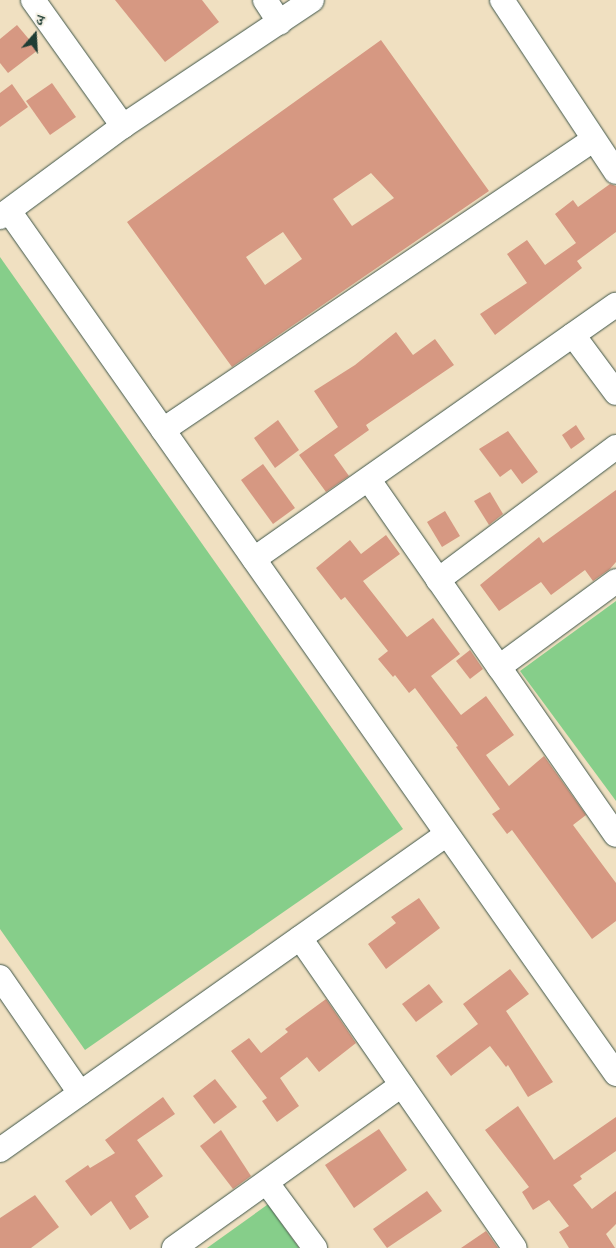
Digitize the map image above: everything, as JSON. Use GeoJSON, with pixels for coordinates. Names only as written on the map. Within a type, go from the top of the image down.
{"type":"FeatureCollection","features":[{"type":"Feature","properties":{"kind":"street"},"geometry":{"type":"LineString","coordinates":[[33,0],[122,126]]}},
{"type":"Feature","properties":{"kind":"street"},"geometry":{"type":"LineString","coordinates":[[265,0],[280,22]]}},
{"type":"Feature","properties":{"kind":"street"},"geometry":{"type":"LineString","coordinates":[[312,0],[122,126],[5,214],[163,430],[616,1074]]}},
{"type":"Feature","properties":{"kind":"street"},"geometry":{"type":"LineString","coordinates":[[502,0],[616,172]]}},
{"type":"Feature","properties":{"kind":"street"},"geometry":{"type":"LineString","coordinates":[[163,430],[593,140]]}},
{"type":"Feature","properties":{"kind":"street"},"geometry":{"type":"LineString","coordinates":[[254,559],[616,304]]}},
{"type":"Feature","properties":{"kind":"street"},"geometry":{"type":"LineString","coordinates":[[573,335],[616,393]]}},
{"type":"Feature","properties":{"kind":"street"},"geometry":{"type":"LineString","coordinates":[[438,580],[616,447]]}},
{"type":"Feature","properties":{"kind":"street"},"geometry":{"type":"LineString","coordinates":[[368,480],[616,835]]}},
{"type":"Feature","properties":{"kind":"street"},"geometry":{"type":"LineString","coordinates":[[499,667],[616,581]]}},
{"type":"Feature","properties":{"kind":"street"},"geometry":{"type":"LineString","coordinates":[[0,1150],[447,834]]}},
{"type":"Feature","properties":{"kind":"street"},"geometry":{"type":"LineString","coordinates":[[300,938],[515,1248]]}},
{"type":"Feature","properties":{"kind":"street"},"geometry":{"type":"LineString","coordinates":[[0,977],[80,1093]]}},
{"type":"Feature","properties":{"kind":"street"},"geometry":{"type":"LineString","coordinates":[[174,1248],[402,1085]]}},
{"type":"Feature","properties":{"kind":"street"},"geometry":{"type":"LineString","coordinates":[[267,1183],[315,1248]]}},
{"type":"Feature","properties":{"kind":"green space"},"geometry":{"type":"Polygon","coordinates":[[[0,257],[403,829],[85,1050],[0,929],[0,257]]]}},
{"type":"Feature","properties":{"kind":"green space"},"geometry":{"type":"Polygon","coordinates":[[[616,601],[616,801],[520,671],[616,601]]]}},
{"type":"Feature","properties":{"kind":"green space"},"geometry":{"type":"Polygon","coordinates":[[[267,1205],[299,1248],[207,1248],[267,1205]]]}},
{"type":"Feature","properties":{"kind":"building"},"geometry":{"type":"Polygon","coordinates":[[[115,0],[202,0],[219,22],[165,62],[115,0]]]}},
{"type":"Feature","properties":{"kind":"building"},"geometry":{"type":"Polygon","coordinates":[[[17,25],[38,50],[8,73],[0,63],[0,39],[17,25]]]}},
{"type":"Feature","properties":{"kind":"building"},"geometry":{"type":"Polygon","coordinates":[[[381,40],[489,191],[232,367],[127,222],[381,40]],[[371,173],[333,199],[352,226],[394,198],[371,173]],[[283,232],[246,257],[265,285],[302,259],[283,232]]]}},
{"type":"Feature","properties":{"kind":"building"},"geometry":{"type":"Polygon","coordinates":[[[52,83],[76,117],[50,135],[26,101],[52,83]]]}},
{"type":"Feature","properties":{"kind":"building"},"geometry":{"type":"Polygon","coordinates":[[[12,84],[28,107],[0,127],[0,93],[12,84]]]}},
{"type":"Feature","properties":{"kind":"building"},"geometry":{"type":"Polygon","coordinates":[[[610,184],[616,186],[616,232],[577,261],[582,268],[495,335],[480,314],[527,283],[507,254],[527,240],[545,265],[576,243],[555,214],[573,200],[578,207],[610,184]]]}},
{"type":"Feature","properties":{"kind":"building"},"geometry":{"type":"Polygon","coordinates":[[[396,332],[413,355],[435,339],[454,365],[366,425],[369,430],[334,455],[349,476],[326,492],[299,455],[338,427],[314,391],[355,365],[396,332]]]}},
{"type":"Feature","properties":{"kind":"building"},"geometry":{"type":"Polygon","coordinates":[[[278,420],[299,450],[275,468],[254,438],[278,420]]]}},
{"type":"Feature","properties":{"kind":"building"},"geometry":{"type":"Polygon","coordinates":[[[576,425],[585,439],[571,449],[562,435],[576,425]]]}},
{"type":"Feature","properties":{"kind":"building"},"geometry":{"type":"Polygon","coordinates":[[[508,431],[538,472],[522,484],[511,469],[500,477],[479,449],[508,431]]]}},
{"type":"Feature","properties":{"kind":"building"},"geometry":{"type":"Polygon","coordinates":[[[263,464],[295,508],[273,524],[241,480],[263,464]]]}},
{"type":"Feature","properties":{"kind":"building"},"geometry":{"type":"Polygon","coordinates":[[[616,490],[616,562],[610,569],[593,581],[585,570],[551,595],[541,582],[499,611],[480,585],[539,537],[543,543],[616,490]]]}},
{"type":"Feature","properties":{"kind":"building"},"geometry":{"type":"Polygon","coordinates":[[[490,492],[503,514],[489,525],[474,501],[490,492]]]}},
{"type":"Feature","properties":{"kind":"building"},"geometry":{"type":"Polygon","coordinates":[[[445,511],[460,536],[442,547],[427,522],[445,511]]]}},
{"type":"Feature","properties":{"kind":"building"},"geometry":{"type":"Polygon","coordinates":[[[386,535],[400,554],[363,581],[407,637],[433,618],[460,654],[431,676],[461,715],[486,696],[514,735],[486,755],[509,786],[544,756],[586,815],[573,825],[616,883],[616,921],[592,939],[512,830],[507,834],[492,814],[500,809],[456,747],[458,746],[415,688],[409,693],[395,675],[393,677],[378,659],[388,651],[345,597],[341,600],[316,568],[350,540],[361,554],[386,535]]]}},
{"type":"Feature","properties":{"kind":"building"},"geometry":{"type":"Polygon","coordinates":[[[470,650],[483,669],[470,679],[456,661],[470,650]]]}},
{"type":"Feature","properties":{"kind":"building"},"geometry":{"type":"Polygon","coordinates":[[[419,898],[440,928],[386,969],[368,944],[396,923],[391,917],[419,898]]]}},
{"type":"Feature","properties":{"kind":"building"},"geometry":{"type":"Polygon","coordinates":[[[510,969],[529,994],[506,1011],[553,1082],[528,1097],[508,1065],[506,1067],[490,1046],[451,1076],[436,1056],[478,1024],[463,1004],[510,969]]]}},
{"type":"Feature","properties":{"kind":"building"},"geometry":{"type":"Polygon","coordinates":[[[429,984],[443,1002],[416,1022],[402,1004],[429,984]]]}},
{"type":"Feature","properties":{"kind":"building"},"geometry":{"type":"Polygon","coordinates":[[[326,999],[356,1043],[319,1072],[307,1057],[280,1078],[299,1106],[277,1122],[262,1101],[267,1098],[231,1051],[249,1038],[261,1053],[288,1032],[285,1029],[326,999]]]}},
{"type":"Feature","properties":{"kind":"building"},"geometry":{"type":"Polygon","coordinates":[[[215,1079],[237,1107],[214,1124],[193,1096],[215,1079]]]}},
{"type":"Feature","properties":{"kind":"building"},"geometry":{"type":"Polygon","coordinates":[[[163,1097],[175,1114],[137,1140],[163,1176],[135,1196],[149,1217],[130,1230],[111,1201],[91,1216],[65,1181],[88,1165],[90,1168],[115,1153],[105,1140],[163,1097]]]}},
{"type":"Feature","properties":{"kind":"building"},"geometry":{"type":"Polygon","coordinates":[[[518,1106],[554,1160],[616,1117],[616,1151],[580,1176],[582,1179],[573,1185],[592,1209],[616,1191],[616,1224],[606,1234],[615,1248],[569,1248],[559,1232],[569,1226],[549,1200],[533,1210],[522,1192],[529,1187],[485,1130],[518,1106]]]}},
{"type":"Feature","properties":{"kind":"building"},"geometry":{"type":"Polygon","coordinates":[[[379,1129],[407,1170],[354,1208],[325,1165],[379,1129]]]}},
{"type":"Feature","properties":{"kind":"building"},"geometry":{"type":"Polygon","coordinates":[[[221,1130],[251,1176],[233,1189],[200,1146],[221,1130]]]}},
{"type":"Feature","properties":{"kind":"building"},"geometry":{"type":"Polygon","coordinates":[[[427,1191],[442,1211],[387,1248],[373,1229],[427,1191]]]}},
{"type":"Feature","properties":{"kind":"building"},"geometry":{"type":"Polygon","coordinates":[[[35,1195],[59,1227],[31,1248],[0,1248],[0,1218],[35,1195]]]}},
{"type":"Feature","properties":{"kind":"building"},"geometry":{"type":"Polygon","coordinates":[[[486,1231],[498,1248],[461,1248],[486,1231]]]}}]}
